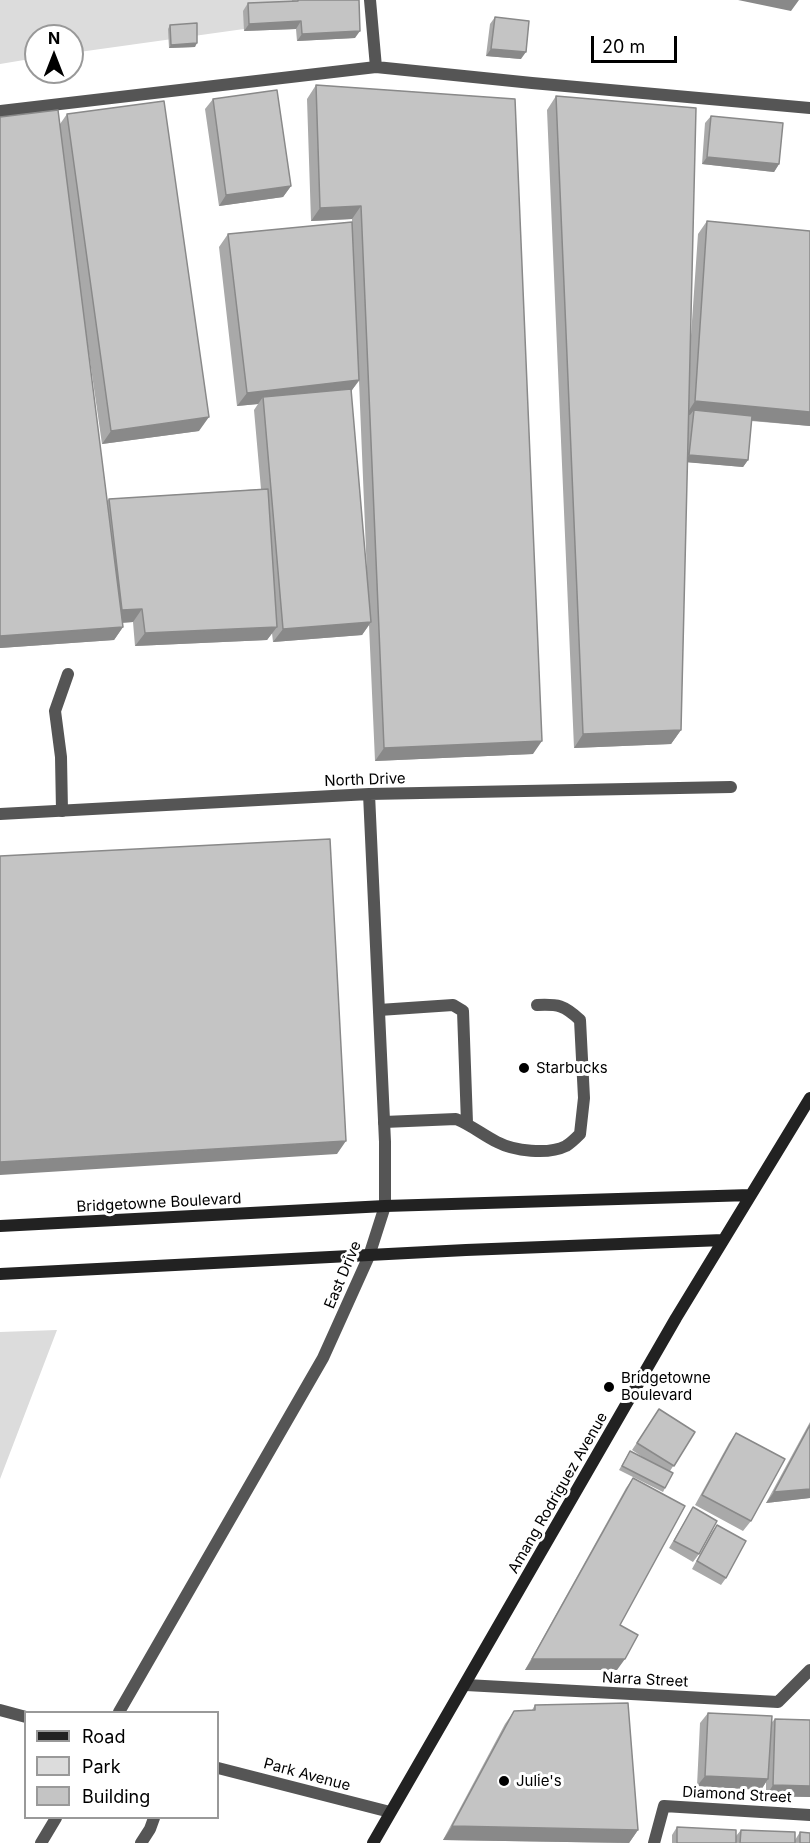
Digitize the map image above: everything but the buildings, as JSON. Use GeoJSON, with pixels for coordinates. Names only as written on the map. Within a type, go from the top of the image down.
{"type":"FeatureCollection","features":[{"type":"Feature","properties":{"kind":"street"},"geometry":{"type":"LineString","coordinates":[[370,0],[376,67]]}},
{"type":"Feature","properties":{"kind":"street"},"geometry":{"type":"LineString","coordinates":[[0,111],[376,67],[532,84],[810,108]]}},
{"type":"Feature","properties":{"kind":"street"},"geometry":{"type":"LineString","coordinates":[[62,811],[61,757],[55,711],[68,674]]}},
{"type":"Feature","properties":{"kind":"street","name":"North Drive"},"geometry":{"type":"LineString","coordinates":[[0,814],[369,794],[731,787]]}},
{"type":"Feature","properties":{"kind":"street","name":"East Drive"},"geometry":{"type":"LineString","coordinates":[[120,1711],[323,1358],[369,1256],[385,1206],[384,1122],[369,794]]}},
{"type":"Feature","properties":{"kind":"street"},"geometry":{"type":"LineString","coordinates":[[384,1122],[456,1119],[515,1150],[541,1151],[565,1147],[580,1134],[584,1098],[579,1020],[568,1009],[556,1004],[537,1005]]}},
{"type":"Feature","properties":{"kind":"street"},"geometry":{"type":"LineString","coordinates":[[379,1010],[453,1005],[463,1011],[467,1123]]}},
{"type":"Feature","properties":{"kind":"street","name":"Amang Rodriguez Avenue"},"geometry":{"type":"LineString","coordinates":[[373,1843],[676,1318],[810,1098]]}},
{"type":"Feature","properties":{"kind":"street","name":"Bridgetowne Boulevard"},"geometry":{"type":"LineString","coordinates":[[0,1226],[385,1206],[751,1195]]}},
{"type":"Feature","properties":{"kind":"street"},"geometry":{"type":"LineString","coordinates":[[0,1274],[723,1240]]}},
{"type":"Feature","properties":{"kind":"street","name":"Narra Street"},"geometry":{"type":"LineString","coordinates":[[466,1685],[778,1702],[810,1670]]}},
{"type":"Feature","properties":{"kind":"street"},"geometry":{"type":"LineString","coordinates":[[0,1710],[24,1716]]}},
{"type":"Feature","properties":{"kind":"street","name":"Park Avenue"},"geometry":{"type":"LineString","coordinates":[[219,1767],[390,1812]]}},
{"type":"Feature","properties":{"kind":"street","name":"Diamond Street"},"geometry":{"type":"LineString","coordinates":[[654,1843],[664,1806],[810,1815]]}},
{"type":"Feature","properties":{"kind":"street"},"geometry":{"type":"LineString","coordinates":[[41,1843],[55,1819]]}},
{"type":"Feature","properties":{"kind":"street"},"geometry":{"type":"LineString","coordinates":[[141,1843],[154,1819]]}},
{"type":"Feature","properties":{"kind":"green space"},"geometry":{"type":"Polygon","coordinates":[[[0,0],[337,0],[337,16],[84,51],[84,24],[24,24],[24,60],[0,64],[0,0]]]}},
{"type":"Feature","properties":{"kind":"green space"},"geometry":{"type":"Polygon","coordinates":[[[57,1330],[0,1479],[0,1332],[57,1330]]]}},
{"type":"Feature","properties":{"kind":"place","name":"Starbucks"},"geometry":{"type":"Point","coordinates":[524,1068]}},
{"type":"Feature","properties":{"kind":"place","name":"Bridgetowne Boulevard"},"geometry":{"type":"Point","coordinates":[609,1387]}},
{"type":"Feature","properties":{"kind":"place","name":"Julie's"},"geometry":{"type":"Point","coordinates":[504,1781]}}]}
